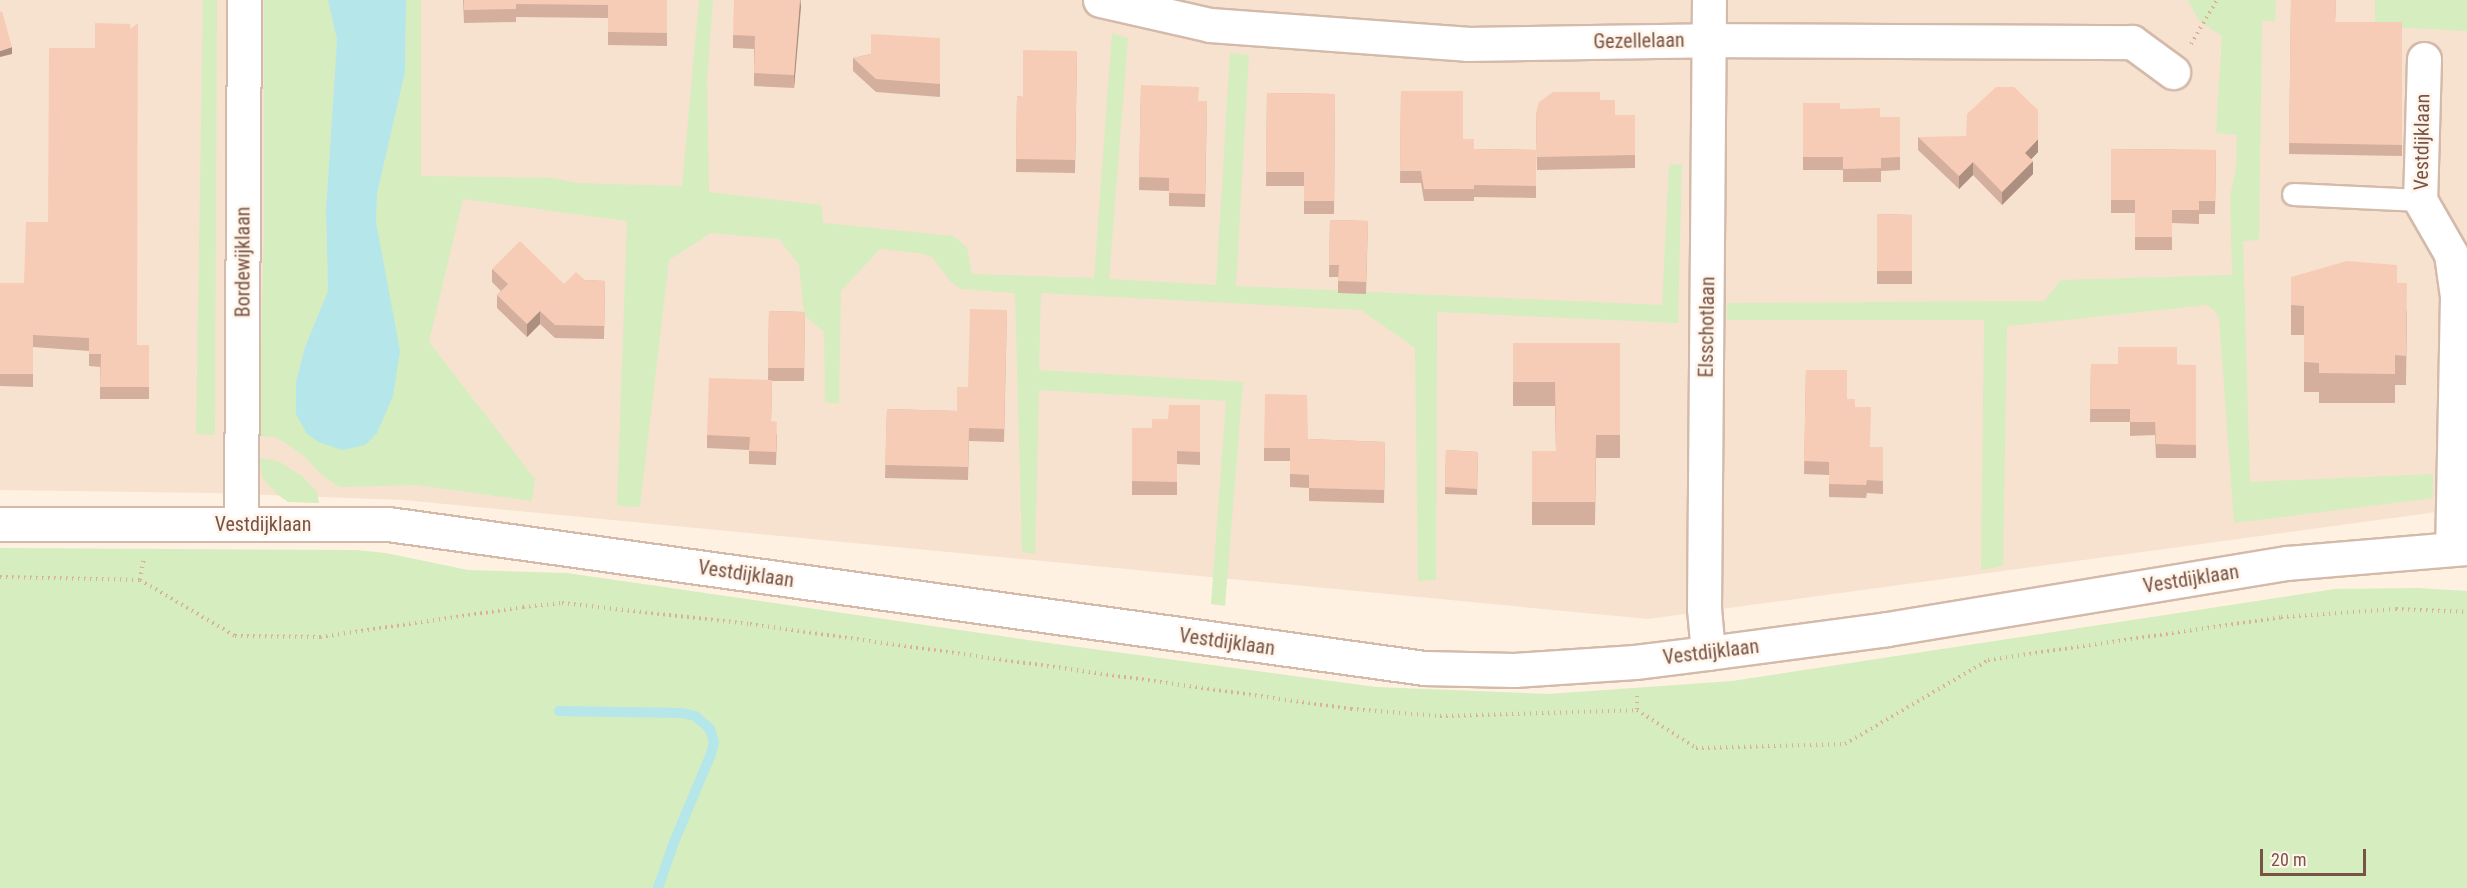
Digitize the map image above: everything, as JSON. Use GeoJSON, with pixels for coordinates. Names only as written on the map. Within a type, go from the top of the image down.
{"type":"FeatureCollection","features":[{"type":"Feature","properties":{"kind":"street","name":"Bordewijklaan"},"geometry":{"type":"LineString","coordinates":[[241,524],[244,0]]}},
{"type":"Feature","properties":{"kind":"street","name":"Gezellelaan"},"geometry":{"type":"LineString","coordinates":[[1100,0],[1466,44],[1710,40],[2132,42],[2173,72]]}},
{"type":"Feature","properties":{"kind":"street","name":"Elsschotlaan"},"geometry":{"type":"LineString","coordinates":[[1708,653],[1704,608],[1709,0]]}},
{"type":"Feature","properties":{"kind":"street","name":"Vestdijklaan"},"geometry":{"type":"LineString","coordinates":[[0,524],[388,524],[1424,668],[1514,670],[1635,662],[1708,653],[1887,629],[2287,563],[2460,548],[2457,296],[2459,254],[2420,200],[2424,59]]}},
{"type":"Feature","properties":{"kind":"lane"},"geometry":{"type":"LineString","coordinates":[[2293,194],[2420,200]]}},
{"type":"Feature","properties":{"kind":"path"},"geometry":{"type":"LineString","coordinates":[[2173,72],[2217,0]]}},
{"type":"Feature","properties":{"kind":"shaded area"},"geometry":{"type":"Polygon","coordinates":[[[0,0],[2467,0],[2467,508],[1648,619],[403,500],[211,493],[0,490],[0,0]]]}},
{"type":"Feature","properties":{"kind":"green space"},"geometry":{"type":"Polygon","coordinates":[[[203,0],[217,0],[215,435],[196,434],[203,0]]]}},
{"type":"Feature","properties":{"kind":"green space"},"geometry":{"type":"Polygon","coordinates":[[[264,0],[328,0],[337,40],[326,210],[328,291],[305,347],[296,382],[296,414],[376,222],[377,194],[405,72],[406,0],[421,0],[421,176],[553,178],[577,183],[682,186],[699,0],[713,0],[707,79],[709,192],[821,205],[823,223],[953,236],[967,247],[972,274],[1094,278],[1112,33],[1128,38],[1109,279],[1216,285],[1230,53],[1249,55],[1236,286],[1662,305],[1669,165],[1682,164],[1678,323],[1437,312],[1436,580],[1418,581],[1415,348],[1361,310],[1041,293],[1039,370],[1243,382],[1225,606],[1211,604],[1226,401],[1039,390],[1035,554],[1022,552],[1015,293],[961,289],[951,282],[932,257],[919,253],[880,249],[841,291],[839,404],[825,402],[824,332],[804,315],[799,265],[779,239],[711,233],[669,260],[640,507],[617,506],[627,221],[463,199],[429,342],[535,479],[532,501],[417,485],[339,487],[319,473],[305,457],[287,444],[275,437],[259,436],[264,225],[264,0]]]}},
{"type":"Feature","properties":{"kind":"green space"},"geometry":{"type":"Polygon","coordinates":[[[2188,0],[2276,0],[2275,21],[2262,21],[2259,240],[2243,241],[2250,482],[2433,474],[2433,498],[2234,523],[2219,318],[2214,310],[2207,305],[2007,326],[2003,566],[1981,570],[1984,320],[1727,320],[1727,303],[2044,301],[2061,280],[2232,275],[2230,196],[2236,169],[2237,135],[2216,133],[2222,36],[2199,21],[2188,0]]]}},
{"type":"Feature","properties":{"kind":"green space"},"geometry":{"type":"Polygon","coordinates":[[[2375,0],[2467,0],[2467,31],[2375,26],[2375,0]]]}},
{"type":"Feature","properties":{"kind":"green space"},"geometry":{"type":"Polygon","coordinates":[[[258,458],[278,461],[302,476],[317,492],[319,503],[288,502],[278,495],[263,479],[258,458]]]}},
{"type":"Feature","properties":{"kind":"green space"},"geometry":{"type":"Polygon","coordinates":[[[0,548],[356,550],[386,553],[468,570],[567,573],[1056,644],[1376,687],[1548,694],[1732,681],[2335,589],[2418,588],[2467,591],[2467,888],[0,888],[0,548]]]}},
{"type":"Feature","properties":{"kind":"water"},"geometry":{"type":"Polygon","coordinates":[[[328,0],[406,0],[405,72],[377,194],[376,222],[400,351],[393,396],[377,433],[365,445],[342,450],[319,442],[307,434],[296,414],[296,382],[305,347],[328,291],[326,210],[337,40],[328,0]]]}},
{"type":"Feature","properties":{"kind":"building"},"geometry":{"type":"Polygon","coordinates":[[[464,0],[667,0],[667,33],[608,32],[608,5],[516,4],[516,9],[464,10],[464,0]]]}},
{"type":"Feature","properties":{"kind":"building"},"geometry":{"type":"Polygon","coordinates":[[[734,0],[800,0],[794,75],[754,73],[755,36],[733,35],[734,0]]]}},
{"type":"Feature","properties":{"kind":"building"},"geometry":{"type":"Polygon","coordinates":[[[2291,0],[2336,0],[2335,22],[2402,22],[2402,145],[2289,143],[2291,0]]]}},
{"type":"Feature","properties":{"kind":"building"},"geometry":{"type":"Polygon","coordinates":[[[2,11],[12,47],[0,51],[0,12],[2,11]]]}},
{"type":"Feature","properties":{"kind":"building"},"geometry":{"type":"Polygon","coordinates":[[[95,23],[130,24],[130,29],[138,23],[137,345],[149,345],[149,387],[100,387],[101,354],[89,354],[89,338],[33,335],[33,374],[0,374],[0,283],[24,283],[26,222],[48,222],[49,48],[95,48],[95,23]]]}},
{"type":"Feature","properties":{"kind":"building"},"geometry":{"type":"Polygon","coordinates":[[[871,34],[940,38],[940,84],[876,79],[853,58],[871,54],[871,34]]]}},
{"type":"Feature","properties":{"kind":"building"},"geometry":{"type":"Polygon","coordinates":[[[1023,50],[1077,51],[1075,160],[1016,159],[1017,96],[1023,97],[1023,50]]]}},
{"type":"Feature","properties":{"kind":"building"},"geometry":{"type":"Polygon","coordinates":[[[1141,85],[1199,87],[1198,101],[1207,101],[1205,194],[1169,193],[1169,178],[1139,177],[1141,85]]]}},
{"type":"Feature","properties":{"kind":"building"},"geometry":{"type":"Polygon","coordinates":[[[1996,87],[2014,87],[2038,110],[2038,139],[2025,153],[2033,161],[2002,192],[1973,162],[1959,176],[1918,137],[1966,136],[1967,114],[1996,87]]]}},
{"type":"Feature","properties":{"kind":"building"},"geometry":{"type":"Polygon","coordinates":[[[1401,91],[1463,91],[1463,139],[1474,139],[1474,149],[1536,150],[1536,186],[1474,185],[1474,189],[1424,189],[1421,171],[1400,171],[1401,91]]]}},
{"type":"Feature","properties":{"kind":"building"},"geometry":{"type":"Polygon","coordinates":[[[1553,92],[1600,92],[1600,100],[1615,100],[1615,115],[1635,115],[1635,155],[1537,157],[1536,113],[1539,102],[1553,92]]]}},
{"type":"Feature","properties":{"kind":"building"},"geometry":{"type":"Polygon","coordinates":[[[1267,93],[1335,94],[1334,201],[1304,201],[1304,172],[1266,172],[1267,93]]]}},
{"type":"Feature","properties":{"kind":"building"},"geometry":{"type":"Polygon","coordinates":[[[1803,103],[1840,103],[1840,109],[1880,108],[1880,117],[1900,117],[1900,157],[1881,158],[1881,168],[1843,169],[1843,157],[1803,157],[1803,103]]]}},
{"type":"Feature","properties":{"kind":"building"},"geometry":{"type":"Polygon","coordinates":[[[2111,149],[2216,150],[2215,201],[2199,201],[2199,210],[2172,210],[2172,237],[2135,237],[2135,200],[2111,200],[2111,149]]]}},
{"type":"Feature","properties":{"kind":"building"},"geometry":{"type":"Polygon","coordinates":[[[1877,214],[1912,215],[1912,271],[1877,271],[1877,214]]]}},
{"type":"Feature","properties":{"kind":"building"},"geometry":{"type":"Polygon","coordinates":[[[1330,220],[1368,221],[1366,282],[1338,281],[1339,265],[1329,265],[1330,220]]]}},
{"type":"Feature","properties":{"kind":"building"},"geometry":{"type":"Polygon","coordinates":[[[520,241],[564,284],[576,272],[585,280],[605,281],[604,326],[555,325],[540,311],[527,324],[497,295],[508,284],[492,269],[520,241]]]}},
{"type":"Feature","properties":{"kind":"building"},"geometry":{"type":"Polygon","coordinates":[[[2347,261],[2397,265],[2397,283],[2407,283],[2406,356],[2395,355],[2395,374],[2319,373],[2319,363],[2304,362],[2304,306],[2291,305],[2291,277],[2347,261]]]}},
{"type":"Feature","properties":{"kind":"building"},"geometry":{"type":"Polygon","coordinates":[[[970,309],[1007,310],[1004,429],[969,428],[968,467],[885,465],[887,409],[957,411],[957,387],[968,387],[970,309]]]}},
{"type":"Feature","properties":{"kind":"building"},"geometry":{"type":"Polygon","coordinates":[[[769,311],[805,312],[804,368],[768,368],[769,311]]]}},
{"type":"Feature","properties":{"kind":"building"},"geometry":{"type":"Polygon","coordinates":[[[1513,343],[1620,343],[1620,435],[1596,435],[1595,502],[1532,502],[1532,451],[1556,451],[1555,382],[1513,382],[1513,343]]]}},
{"type":"Feature","properties":{"kind":"building"},"geometry":{"type":"Polygon","coordinates":[[[2118,347],[2177,347],[2177,365],[2196,365],[2196,445],[2156,444],[2155,422],[2130,422],[2130,409],[2090,409],[2091,364],[2118,364],[2118,347]]]}},
{"type":"Feature","properties":{"kind":"building"},"geometry":{"type":"Polygon","coordinates":[[[1806,370],[1847,370],[1847,399],[1855,399],[1855,407],[1871,407],[1870,447],[1883,447],[1883,481],[1867,480],[1866,485],[1829,484],[1829,462],[1804,461],[1806,370]]]}},
{"type":"Feature","properties":{"kind":"building"},"geometry":{"type":"Polygon","coordinates":[[[709,378],[772,380],[771,421],[777,422],[776,452],[749,451],[750,437],[707,435],[709,378]]]}},
{"type":"Feature","properties":{"kind":"building"},"geometry":{"type":"Polygon","coordinates":[[[1265,394],[1307,395],[1308,439],[1385,442],[1384,490],[1309,488],[1309,475],[1290,474],[1290,448],[1264,448],[1265,394]]]}},
{"type":"Feature","properties":{"kind":"building"},"geometry":{"type":"Polygon","coordinates":[[[1169,405],[1200,405],[1200,452],[1177,451],[1177,482],[1132,481],[1132,428],[1152,428],[1152,419],[1168,419],[1169,405]]]}},
{"type":"Feature","properties":{"kind":"building"},"geometry":{"type":"Polygon","coordinates":[[[1446,450],[1478,452],[1477,489],[1445,487],[1446,450]]]}},
{"type":"Feature","properties":{"kind":"waterway"},"geometry":{"type":"LineString","coordinates":[[559,711],[682,713],[695,716],[710,729],[714,742],[711,754],[674,842],[658,888]]}}]}
